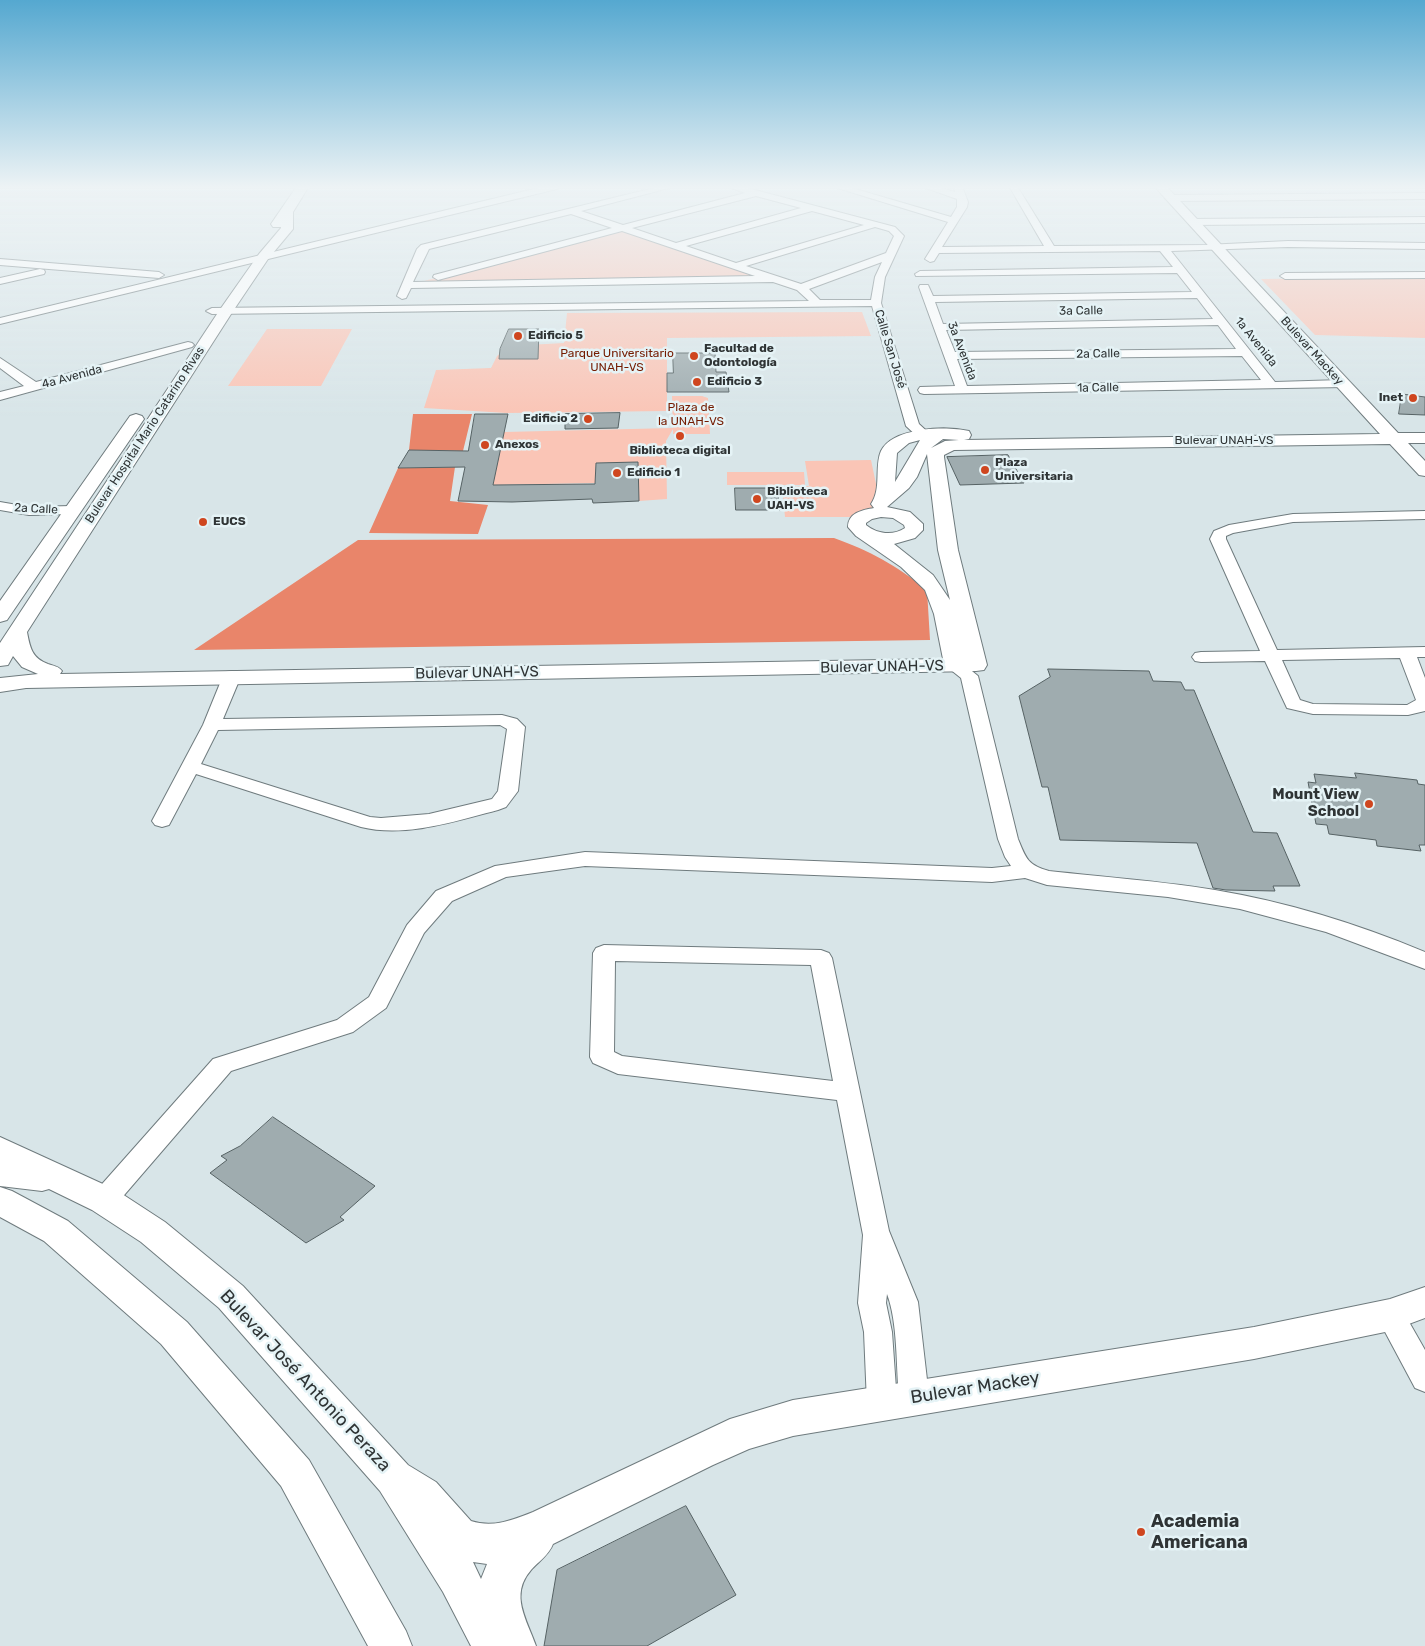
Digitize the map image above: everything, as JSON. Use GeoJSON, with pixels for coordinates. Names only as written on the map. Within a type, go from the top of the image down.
{"type":"FeatureCollection","features":[{"type":"Feature","properties":{"kind":"main road","name":"Bulevar Hospital Mario Catarino Rivas"},"geometry":{"type":"LineString","coordinates":[[9,619],[39,597],[219,311],[253,263]]}},
{"type":"Feature","properties":{"kind":"main road","name":"Bulevar Mackey"},"geometry":{"type":"LineString","coordinates":[[1231,263],[1342,384],[1425,471]]}},
{"type":"Feature","properties":{"kind":"main road","name":"Bulevar Hospital Mario Catarino Rivas"},"geometry":{"type":"LineString","coordinates":[[0,660],[9,619],[72,510],[188,345],[219,311]]}},
{"type":"Feature","properties":{"kind":"main road","name":"Bulevar UNAH-VS"},"geometry":{"type":"LineString","coordinates":[[966,664],[948,550],[935,457],[936,452],[951,445],[1389,434],[1425,429]]}},
{"type":"Feature","properties":{"kind":"main road","name":"Bulevar UNAH-VS"},"geometry":{"type":"LineString","coordinates":[[885,497],[889,452],[892,447],[902,439],[925,432],[1389,434],[1425,438]]}},
{"type":"Feature","properties":{"kind":"main road"},"geometry":{"type":"LineString","coordinates":[[874,513],[885,497],[903,485],[911,473],[925,432]]}},
{"type":"Feature","properties":{"kind":"main road"},"geometry":{"type":"LineString","coordinates":[[940,488],[931,494],[929,510],[922,519],[914,527],[905,536],[892,538],[869,536],[859,530],[856,524],[859,519],[874,513],[895,513],[908,517],[914,527],[933,538],[948,550]]}},
{"type":"Feature","properties":{"kind":"main road","name":"Bulevar UNAH-VS"},"geometry":{"type":"LineString","coordinates":[[869,536],[929,581],[938,597],[966,664]]}},
{"type":"Feature","properties":{"kind":"main road"},"geometry":{"type":"LineString","coordinates":[[9,619],[20,652],[25,659],[32,665],[51,671]]}},
{"type":"Feature","properties":{"kind":"main road","name":"Bulevar UNAH-VS"},"geometry":{"type":"LineString","coordinates":[[0,672],[364,671],[966,664]]}},
{"type":"Feature","properties":{"kind":"main road","name":"Bulevar UNAH-VS"},"geometry":{"type":"LineString","coordinates":[[0,685],[26,681],[364,671]]}},
{"type":"Feature","properties":{"kind":"main road","name":"Bulevar José Antonio Peraza"},"geometry":{"type":"LineString","coordinates":[[0,1150],[104,1200],[153,1232],[231,1297],[394,1478],[458,1577],[494,1646]]}},
{"type":"Feature","properties":{"kind":"main road"},"geometry":{"type":"LineString","coordinates":[[67,1181],[0,1173],[10,1206],[56,1231],[174,1333],[295,1473],[391,1646]]}},
{"type":"Feature","properties":{"kind":"main road","name":"Bulevar Mackey"},"geometry":{"type":"LineString","coordinates":[[542,1530],[699,1452],[744,1432],[793,1418],[1254,1343],[1390,1316],[1425,1302]]}},
{"type":"Feature","properties":{"kind":"main road"},"geometry":{"type":"LineString","coordinates":[[394,1478],[422,1496],[459,1538],[480,1544],[505,1543],[542,1530]]}},
{"type":"Feature","properties":{"kind":"main road"},"geometry":{"type":"LineString","coordinates":[[515,1646],[498,1600],[504,1575],[515,1557],[542,1530]]}},
{"type":"Feature","properties":{"kind":"street"},"geometry":{"type":"LineString","coordinates":[[8,263],[159,276]]}},
{"type":"Feature","properties":{"kind":"street"},"geometry":{"type":"LineString","coordinates":[[0,313],[221,263]]}},
{"type":"Feature","properties":{"kind":"street"},"geometry":{"type":"LineString","coordinates":[[0,321],[227,263]]}},
{"type":"Feature","properties":{"kind":"street"},"geometry":{"type":"LineString","coordinates":[[396,309],[416,263]]}},
{"type":"Feature","properties":{"kind":"street"},"geometry":{"type":"LineString","coordinates":[[407,286],[495,263]]}},
{"type":"Feature","properties":{"kind":"street"},"geometry":{"type":"LineString","coordinates":[[726,263],[801,288],[817,304]]}},
{"type":"Feature","properties":{"kind":"street"},"geometry":{"type":"LineString","coordinates":[[736,266],[746,263]]}},
{"type":"Feature","properties":{"kind":"street"},"geometry":{"type":"LineString","coordinates":[[801,288],[870,263]]}},
{"type":"Feature","properties":{"kind":"street","name":"Calle San José"},"geometry":{"type":"LineString","coordinates":[[887,263],[880,277],[876,303],[903,391],[925,432]]}},
{"type":"Feature","properties":{"kind":"street"},"geometry":{"type":"LineString","coordinates":[[920,274],[927,263]]}},
{"type":"Feature","properties":{"kind":"street","name":"1a Avenida"},"geometry":{"type":"LineString","coordinates":[[1175,263],[1273,384]]}},
{"type":"Feature","properties":{"kind":"street"},"geometry":{"type":"LineString","coordinates":[[1351,263],[1366,275]]}},
{"type":"Feature","properties":{"kind":"street"},"geometry":{"type":"LineString","coordinates":[[0,281],[56,268]]}},
{"type":"Feature","properties":{"kind":"street"},"geometry":{"type":"LineString","coordinates":[[920,274],[1181,270]]}},
{"type":"Feature","properties":{"kind":"street","name":"3a Avenida"},"geometry":{"type":"LineString","coordinates":[[920,274],[963,390]]}},
{"type":"Feature","properties":{"kind":"street"},"geometry":{"type":"LineString","coordinates":[[1285,276],[1425,275]]}},
{"type":"Feature","properties":{"kind":"street"},"geometry":{"type":"LineString","coordinates":[[219,311],[396,309],[613,294],[776,279]]}},
{"type":"Feature","properties":{"kind":"street"},"geometry":{"type":"LineString","coordinates":[[407,286],[817,304],[876,303]]}},
{"type":"Feature","properties":{"kind":"street"},"geometry":{"type":"LineString","coordinates":[[928,299],[1200,295]]}},
{"type":"Feature","properties":{"kind":"street","name":"3a Calle"},"geometry":{"type":"LineString","coordinates":[[939,327],[1222,322]]}},
{"type":"Feature","properties":{"kind":"street","name":"4a Avenida"},"geometry":{"type":"LineString","coordinates":[[0,396],[188,345]]}},
{"type":"Feature","properties":{"kind":"street","name":"2a Calle"},"geometry":{"type":"LineString","coordinates":[[950,356],[1246,352]]}},
{"type":"Feature","properties":{"kind":"street","name":"4a Avenida"},"geometry":{"type":"LineString","coordinates":[[143,358],[158,359],[170,364]]}},
{"type":"Feature","properties":{"kind":"street"},"geometry":{"type":"LineString","coordinates":[[0,362],[34,387]]}},
{"type":"Feature","properties":{"kind":"street","name":"1a Calle"},"geometry":{"type":"LineString","coordinates":[[903,391],[1342,384]]}},
{"type":"Feature","properties":{"kind":"street","name":"2a Calle"},"geometry":{"type":"LineString","coordinates":[[0,506],[14,510],[29,511],[72,510]]}},
{"type":"Feature","properties":{"kind":"street"},"geometry":{"type":"LineString","coordinates":[[1407,653],[1424,702],[1419,708],[1408,710],[1302,708],[1292,704],[1218,543],[1219,534],[1229,529],[1287,518],[1425,515]]}},
{"type":"Feature","properties":{"kind":"street"},"geometry":{"type":"LineString","coordinates":[[1201,657],[1425,652]]}},
{"type":"Feature","properties":{"kind":"street"},"geometry":{"type":"LineString","coordinates":[[966,664],[1008,839],[1015,857],[1026,872]]}},
{"type":"Feature","properties":{"kind":"street"},"geometry":{"type":"LineString","coordinates":[[162,821],[212,725],[232,676]]}},
{"type":"Feature","properties":{"kind":"street"},"geometry":{"type":"LineString","coordinates":[[192,766],[368,823],[396,825],[499,803],[508,791],[516,727],[512,723],[502,720],[212,725]]}},
{"type":"Feature","properties":{"kind":"street"},"geometry":{"type":"LineString","coordinates":[[104,1200],[222,1065],[345,1026],[378,1002],[415,930],[444,896],[502,871],[585,859],[992,875],[1026,872],[1047,878],[1198,895],[1239,902],[1287,913],[1338,928],[1395,948],[1425,961]]}},
{"type":"Feature","properties":{"kind":"street"},"geometry":{"type":"LineString","coordinates":[[847,1092],[618,1066],[602,1057],[604,953],[821,958],[875,1231],[904,1302],[908,1329],[898,1400]]}},
{"type":"Feature","properties":{"kind":"street"},"geometry":{"type":"LineString","coordinates":[[875,1231],[872,1303],[878,1332],[898,1400]]}},
{"type":"Feature","properties":{"kind":"street"},"geometry":{"type":"LineString","coordinates":[[1390,1316],[1425,1378]]}},
{"type":"Feature","properties":{"kind":"street"},"geometry":{"type":"LineString","coordinates":[[878,1332],[908,1329]]}},
{"type":"Feature","properties":{"kind":"green space"},"geometry":{"type":"Polygon","coordinates":[[[493,263],[718,263],[766,280],[420,282],[493,263]]]}},
{"type":"Feature","properties":{"kind":"green space"},"geometry":{"type":"Polygon","coordinates":[[[1425,277],[1425,338],[1315,335],[1261,279],[1425,277]]]}},
{"type":"Feature","properties":{"kind":"green space","name":"Parque Universitario UNAH-VS"},"geometry":{"type":"Polygon","coordinates":[[[862,312],[871,336],[667,338],[667,411],[507,413],[424,408],[436,370],[491,368],[497,356],[509,346],[564,343],[567,313],[862,312]]]}},
{"type":"Feature","properties":{"kind":"green space"},"geometry":{"type":"Polygon","coordinates":[[[267,329],[352,329],[321,386],[228,386],[267,329]]]}},
{"type":"Feature","properties":{"kind":"green space","name":"Plaza de la UNAH-VS"},"geometry":{"type":"Polygon","coordinates":[[[672,396],[702,396],[708,398],[710,434],[673,434],[673,429],[666,441],[667,499],[639,501],[637,462],[596,463],[595,483],[493,485],[504,432],[673,428],[672,396]]]}},
{"type":"Feature","properties":{"kind":"green space"},"geometry":{"type":"Polygon","coordinates":[[[871,460],[883,517],[785,517],[782,487],[809,486],[805,461],[871,460]]]}},
{"type":"Feature","properties":{"kind":"green space"},"geometry":{"type":"Polygon","coordinates":[[[727,472],[804,472],[805,485],[727,485],[727,472]]]}},
{"type":"Feature","properties":{"kind":"shaded area"},"geometry":{"type":"Polygon","coordinates":[[[413,414],[472,414],[463,451],[409,450],[413,414]]]}},
{"type":"Feature","properties":{"kind":"shaded area"},"geometry":{"type":"Polygon","coordinates":[[[455,467],[450,501],[488,505],[478,534],[369,533],[398,468],[455,467]]]}},
{"type":"Feature","properties":{"kind":"shaded area"},"geometry":{"type":"Polygon","coordinates":[[[834,538],[882,560],[927,590],[930,640],[194,650],[358,540],[834,538]]]}},
{"type":"Feature","properties":{"kind":"building"},"geometry":{"type":"Polygon","coordinates":[[[509,329],[539,329],[538,359],[499,359],[500,349],[509,329]]]}},
{"type":"Feature","properties":{"kind":"building"},"geometry":{"type":"Polygon","coordinates":[[[673,353],[715,353],[716,372],[726,372],[729,392],[667,392],[667,373],[673,373],[673,353]]]}},
{"type":"Feature","properties":{"kind":"building"},"geometry":{"type":"Polygon","coordinates":[[[1402,394],[1425,397],[1425,415],[1399,414],[1402,394]]]}},
{"type":"Feature","properties":{"kind":"building"},"geometry":{"type":"Polygon","coordinates":[[[620,413],[618,428],[565,429],[565,414],[620,413]]]}},
{"type":"Feature","properties":{"kind":"building"},"geometry":{"type":"Polygon","coordinates":[[[475,414],[508,414],[493,485],[595,484],[596,463],[638,462],[639,501],[593,503],[592,499],[512,502],[458,501],[465,467],[398,468],[409,450],[468,451],[475,414]]]}},
{"type":"Feature","properties":{"kind":"building","name":"Plaza Universitaria"},"geometry":{"type":"Polygon","coordinates":[[[1008,455],[1024,483],[960,485],[947,457],[1008,455]]]}},
{"type":"Feature","properties":{"kind":"building","name":"Biblioteca UAH-VS"},"geometry":{"type":"Polygon","coordinates":[[[735,488],[777,488],[780,510],[736,510],[735,488]]]}},
{"type":"Feature","properties":{"kind":"building"},"geometry":{"type":"Polygon","coordinates":[[[1048,669],[1149,671],[1153,681],[1181,682],[1185,690],[1194,690],[1253,832],[1277,833],[1300,886],[1273,886],[1275,891],[1213,888],[1197,843],[1060,840],[1048,787],[1042,787],[1019,696],[1050,677],[1048,669]]]}},
{"type":"Feature","properties":{"kind":"building","name":"Mount View School"},"geometry":{"type":"Polygon","coordinates":[[[1355,773],[1417,780],[1418,784],[1425,785],[1425,845],[1419,845],[1421,851],[1377,846],[1376,840],[1329,834],[1327,825],[1316,824],[1308,782],[1316,783],[1314,774],[1356,778],[1355,773]]]}},
{"type":"Feature","properties":{"kind":"building"},"geometry":{"type":"Polygon","coordinates":[[[273,1117],[375,1186],[340,1217],[344,1220],[306,1243],[210,1173],[227,1160],[221,1156],[240,1146],[273,1117]]]}},
{"type":"Feature","properties":{"kind":"building"},"geometry":{"type":"Polygon","coordinates":[[[686,1506],[736,1595],[647,1646],[544,1646],[557,1570],[686,1506]]]}},
{"type":"Feature","properties":{"kind":"place","name":"Edificio 5"},"geometry":{"type":"Point","coordinates":[518,336]}},
{"type":"Feature","properties":{"kind":"place","name":"Facultad de Odontología"},"geometry":{"type":"Point","coordinates":[694,356]}},
{"type":"Feature","properties":{"kind":"place","name":"Edificio 3"},"geometry":{"type":"Point","coordinates":[697,382]}},
{"type":"Feature","properties":{"kind":"place","name":"Inet"},"geometry":{"type":"Point","coordinates":[1413,398]}},
{"type":"Feature","properties":{"kind":"place","name":"Edificio 2"},"geometry":{"type":"Point","coordinates":[588,419]}},
{"type":"Feature","properties":{"kind":"place","name":"Biblioteca digital"},"geometry":{"type":"Point","coordinates":[680,436]}},
{"type":"Feature","properties":{"kind":"place","name":"Anexos"},"geometry":{"type":"Point","coordinates":[485,445]}},
{"type":"Feature","properties":{"kind":"place","name":"Plaza Universitaria"},"geometry":{"type":"Point","coordinates":[985,470]}},
{"type":"Feature","properties":{"kind":"place","name":"Edificio 1"},"geometry":{"type":"Point","coordinates":[617,473]}},
{"type":"Feature","properties":{"kind":"place","name":"Biblioteca UAH-VS"},"geometry":{"type":"Point","coordinates":[757,499]}},
{"type":"Feature","properties":{"kind":"place","name":"EUCS"},"geometry":{"type":"Point","coordinates":[203,522]}},
{"type":"Feature","properties":{"kind":"place","name":"Mount View School"},"geometry":{"type":"Point","coordinates":[1369,804]}},
{"type":"Feature","properties":{"kind":"place","name":"Academia Americana"},"geometry":{"type":"Point","coordinates":[1141,1532]}}]}
